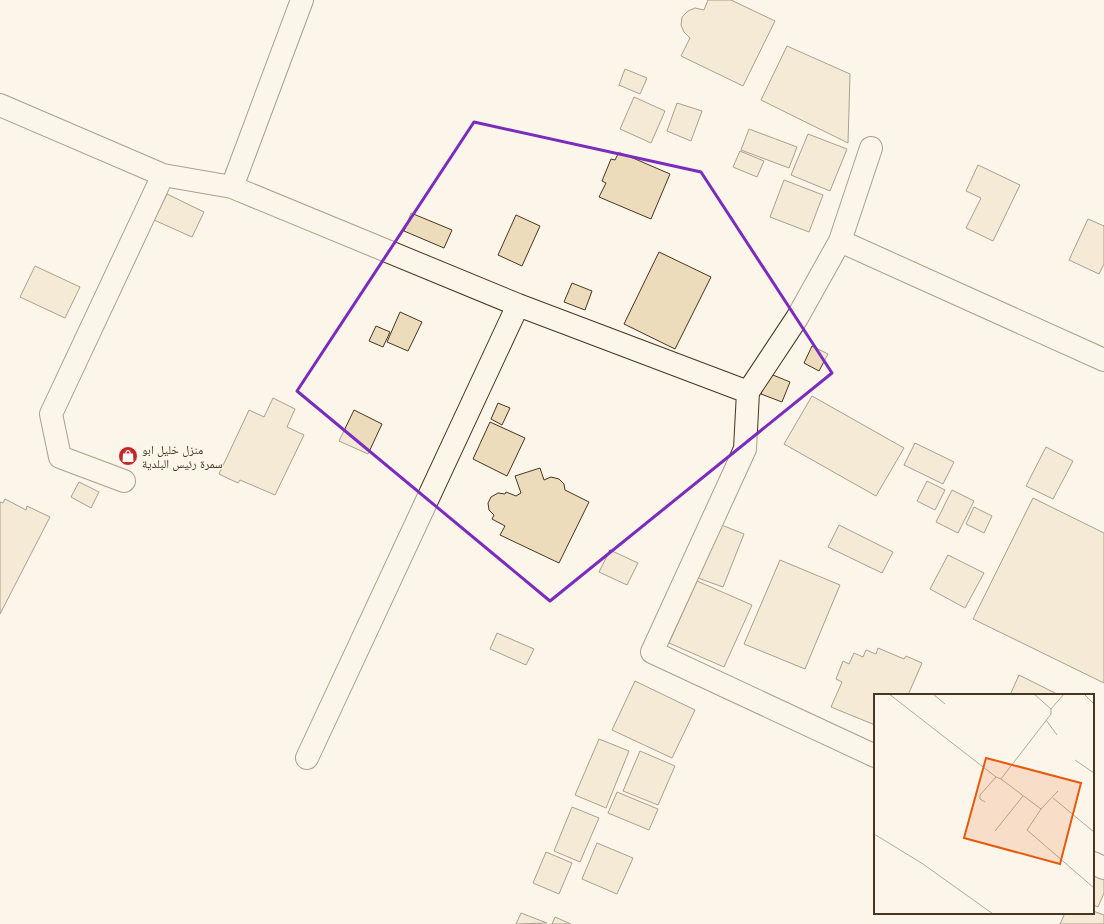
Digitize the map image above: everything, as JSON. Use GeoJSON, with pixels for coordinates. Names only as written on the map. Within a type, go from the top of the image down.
{"type":"FeatureCollection","features":[{"type":"Feature","properties":{"kind":"street"},"geometry":{"type":"LineString","coordinates":[[232,187],[302,0]]}},
{"type":"Feature","properties":{"kind":"street"},"geometry":{"type":"LineString","coordinates":[[0,105],[163,175],[232,187],[518,305],[748,392]]}},
{"type":"Feature","properties":{"kind":"street"},"geometry":{"type":"LineString","coordinates":[[871,148],[840,241],[797,318],[748,392],[745,449],[652,652],[874,756]]}},
{"type":"Feature","properties":{"kind":"street"},"geometry":{"type":"LineString","coordinates":[[124,481],[60,458],[51,414],[163,175]]}},
{"type":"Feature","properties":{"kind":"street"},"geometry":{"type":"LineString","coordinates":[[840,241],[1104,360]]}},
{"type":"Feature","properties":{"kind":"street"},"geometry":{"type":"LineString","coordinates":[[307,758],[518,305]]}},
{"type":"Feature","properties":{"kind":"street"},"geometry":{"type":"LineString","coordinates":[[1094,863],[1104,868]]}},
{"type":"Feature","properties":{"kind":"highlighted area"},"geometry":{"type":"Polygon","coordinates":[[[474,122],[701,172],[832,373],[550,601],[297,391],[474,122]]]}},
{"type":"Feature","properties":{"kind":"building"},"geometry":{"type":"Polygon","coordinates":[[[708,0],[731,0],[775,21],[743,86],[681,56],[690,38],[684,32],[681,25],[682,17],[688,11],[695,8],[704,10],[708,0]]]}},
{"type":"Feature","properties":{"kind":"building"},"geometry":{"type":"Polygon","coordinates":[[[787,46],[850,74],[848,143],[761,100],[787,46]]]}},
{"type":"Feature","properties":{"kind":"building"},"geometry":{"type":"Polygon","coordinates":[[[625,69],[647,78],[640,94],[619,85],[625,69]]]}},
{"type":"Feature","properties":{"kind":"building"},"geometry":{"type":"Polygon","coordinates":[[[634,97],[665,111],[651,143],[620,129],[634,97]]]}},
{"type":"Feature","properties":{"kind":"building"},"geometry":{"type":"Polygon","coordinates":[[[677,103],[702,111],[691,141],[667,131],[677,103]]]}},
{"type":"Feature","properties":{"kind":"building"},"geometry":{"type":"Polygon","coordinates":[[[749,129],[797,147],[789,168],[741,150],[749,129]]]}},
{"type":"Feature","properties":{"kind":"building"},"geometry":{"type":"Polygon","coordinates":[[[808,134],[847,149],[830,191],[791,175],[808,134]]]}},
{"type":"Feature","properties":{"kind":"building"},"geometry":{"type":"Polygon","coordinates":[[[740,151],[764,161],[757,177],[733,167],[740,151]]]}},
{"type":"Feature","properties":{"kind":"building"},"geometry":{"type":"Polygon","coordinates":[[[619,152],[670,174],[651,219],[599,197],[606,183],[602,181],[611,159],[615,160],[619,152]]]}},
{"type":"Feature","properties":{"kind":"building"},"geometry":{"type":"Polygon","coordinates":[[[978,165],[1020,185],[993,241],[966,228],[981,198],[966,191],[978,165]]]}},
{"type":"Feature","properties":{"kind":"building"},"geometry":{"type":"Polygon","coordinates":[[[784,180],[823,195],[809,232],[770,217],[784,180]]]}},
{"type":"Feature","properties":{"kind":"building"},"geometry":{"type":"Polygon","coordinates":[[[167,194],[204,212],[192,237],[154,220],[167,194]]]}},
{"type":"Feature","properties":{"kind":"building"},"geometry":{"type":"Polygon","coordinates":[[[411,213],[452,230],[444,248],[404,231],[411,213]]]}},
{"type":"Feature","properties":{"kind":"building"},"geometry":{"type":"Polygon","coordinates":[[[516,215],[540,226],[522,266],[498,255],[516,215]]]}},
{"type":"Feature","properties":{"kind":"building"},"geometry":{"type":"Polygon","coordinates":[[[1088,219],[1104,226],[1104,264],[1099,274],[1069,260],[1088,219]]]}},
{"type":"Feature","properties":{"kind":"building"},"geometry":{"type":"Polygon","coordinates":[[[659,252],[711,277],[675,349],[624,324],[659,252]]]}},
{"type":"Feature","properties":{"kind":"building"},"geometry":{"type":"Polygon","coordinates":[[[35,266],[80,287],[65,318],[20,297],[35,266]]]}},
{"type":"Feature","properties":{"kind":"building"},"geometry":{"type":"Polygon","coordinates":[[[572,283],[592,291],[585,310],[564,302],[572,283]]]}},
{"type":"Feature","properties":{"kind":"building"},"geometry":{"type":"Polygon","coordinates":[[[400,312],[422,322],[408,351],[387,342],[400,312]]]}},
{"type":"Feature","properties":{"kind":"building"},"geometry":{"type":"Polygon","coordinates":[[[376,326],[390,332],[383,347],[369,341],[376,326]]]}},
{"type":"Feature","properties":{"kind":"building"},"geometry":{"type":"Polygon","coordinates":[[[812,346],[828,354],[819,371],[804,363],[812,346]]]}},
{"type":"Feature","properties":{"kind":"building"},"geometry":{"type":"Polygon","coordinates":[[[768,373],[790,382],[782,402],[761,394],[768,373]]]}},
{"type":"Feature","properties":{"kind":"building"},"geometry":{"type":"Polygon","coordinates":[[[812,396],[904,448],[876,496],[784,444],[812,396]]]}},
{"type":"Feature","properties":{"kind":"building"},"geometry":{"type":"Polygon","coordinates":[[[273,398],[295,409],[287,427],[304,435],[275,495],[240,480],[238,483],[219,474],[249,410],[264,417],[273,398]]]}},
{"type":"Feature","properties":{"kind":"building"},"geometry":{"type":"Polygon","coordinates":[[[498,403],[510,408],[502,425],[491,419],[498,403]]]}},
{"type":"Feature","properties":{"kind":"building"},"geometry":{"type":"Polygon","coordinates":[[[354,410],[382,424],[368,454],[339,441],[354,410]]]}},
{"type":"Feature","properties":{"kind":"building"},"geometry":{"type":"Polygon","coordinates":[[[490,422],[525,438],[507,476],[473,459],[490,422]]]}},
{"type":"Feature","properties":{"kind":"building"},"geometry":{"type":"Polygon","coordinates":[[[915,443],[954,462],[943,484],[904,465],[915,443]]]}},
{"type":"Feature","properties":{"kind":"building"},"geometry":{"type":"Polygon","coordinates":[[[1046,447],[1073,461],[1053,499],[1026,486],[1046,447]]]}},
{"type":"Feature","properties":{"kind":"building"},"geometry":{"type":"Polygon","coordinates":[[[540,468],[544,480],[551,477],[559,479],[564,484],[565,490],[589,502],[559,563],[500,535],[505,526],[492,519],[494,515],[489,510],[488,503],[491,497],[498,493],[505,494],[506,492],[516,496],[521,493],[515,476],[540,468]]]}},
{"type":"Feature","properties":{"kind":"building"},"geometry":{"type":"Polygon","coordinates":[[[927,481],[945,490],[935,510],[917,501],[927,481]]]}},
{"type":"Feature","properties":{"kind":"building"},"geometry":{"type":"Polygon","coordinates":[[[79,482],[99,492],[91,508],[71,497],[79,482]]]}},
{"type":"Feature","properties":{"kind":"building"},"geometry":{"type":"Polygon","coordinates":[[[952,490],[974,501],[958,533],[936,522],[952,490]]]}},
{"type":"Feature","properties":{"kind":"building"},"geometry":{"type":"Polygon","coordinates":[[[1033,498],[1104,533],[1104,683],[973,619],[1033,498]]]}},
{"type":"Feature","properties":{"kind":"building"},"geometry":{"type":"Polygon","coordinates":[[[5,499],[26,510],[27,506],[50,517],[0,614],[0,502],[3,503],[5,499]]]}},
{"type":"Feature","properties":{"kind":"building"},"geometry":{"type":"Polygon","coordinates":[[[974,507],[992,516],[984,533],[966,524],[974,507]]]}},
{"type":"Feature","properties":{"kind":"building"},"geometry":{"type":"Polygon","coordinates":[[[719,524],[744,534],[723,587],[698,578],[719,524]]]}},
{"type":"Feature","properties":{"kind":"building"},"geometry":{"type":"Polygon","coordinates":[[[839,525],[893,552],[882,573],[828,547],[839,525]]]}},
{"type":"Feature","properties":{"kind":"building"},"geometry":{"type":"Polygon","coordinates":[[[610,550],[638,563],[627,585],[599,572],[610,550]]]}},
{"type":"Feature","properties":{"kind":"building"},"geometry":{"type":"Polygon","coordinates":[[[948,555],[984,573],[965,608],[930,589],[948,555]]]}},
{"type":"Feature","properties":{"kind":"building"},"geometry":{"type":"Polygon","coordinates":[[[780,560],[840,585],[805,669],[744,644],[780,560]]]}},
{"type":"Feature","properties":{"kind":"building"},"geometry":{"type":"Polygon","coordinates":[[[697,581],[752,605],[724,667],[669,643],[697,581]]]}},
{"type":"Feature","properties":{"kind":"building"},"geometry":{"type":"Polygon","coordinates":[[[497,633],[534,649],[526,665],[490,649],[497,633]]]}},
{"type":"Feature","properties":{"kind":"building"},"geometry":{"type":"Polygon","coordinates":[[[878,648],[904,659],[906,656],[922,663],[908,694],[874,694],[874,725],[831,707],[842,682],[836,679],[843,661],[849,664],[854,653],[863,657],[866,650],[876,654],[878,648]]]}},
{"type":"Feature","properties":{"kind":"building"},"geometry":{"type":"Polygon","coordinates":[[[1019,675],[1057,694],[1010,694],[1019,675]]]}},
{"type":"Feature","properties":{"kind":"building"},"geometry":{"type":"Polygon","coordinates":[[[635,681],[695,710],[672,758],[612,730],[635,681]]]}},
{"type":"Feature","properties":{"kind":"building"},"geometry":{"type":"Polygon","coordinates":[[[599,739],[629,751],[606,808],[575,795],[599,739]]]}},
{"type":"Feature","properties":{"kind":"building"},"geometry":{"type":"Polygon","coordinates":[[[640,751],[675,766],[658,805],[623,791],[640,751]]]}},
{"type":"Feature","properties":{"kind":"building"},"geometry":{"type":"Polygon","coordinates":[[[617,792],[658,809],[649,830],[608,813],[617,792]]]}},
{"type":"Feature","properties":{"kind":"building"},"geometry":{"type":"Polygon","coordinates":[[[572,807],[599,818],[580,862],[554,851],[572,807]]]}},
{"type":"Feature","properties":{"kind":"building"},"geometry":{"type":"Polygon","coordinates":[[[597,843],[633,858],[617,894],[582,879],[597,843]]]}},
{"type":"Feature","properties":{"kind":"building"},"geometry":{"type":"Polygon","coordinates":[[[546,852],[572,863],[559,894],[533,883],[546,852]]]}},
{"type":"Feature","properties":{"kind":"building"},"geometry":{"type":"Polygon","coordinates":[[[1094,873],[1104,878],[1104,893],[1098,907],[1094,905],[1094,873]]]}},
{"type":"Feature","properties":{"kind":"building"},"geometry":{"type":"Polygon","coordinates":[[[1094,911],[1104,915],[1104,924],[1060,924],[1065,914],[1094,914],[1094,911]]]}},
{"type":"Feature","properties":{"kind":"building"},"geometry":{"type":"Polygon","coordinates":[[[521,913],[547,923],[516,924],[521,913]]]}},
{"type":"Feature","properties":{"kind":"building"},"geometry":{"type":"Polygon","coordinates":[[[555,917],[571,924],[552,924],[555,917]]]}},
{"type":"Feature","properties":{"kind":"place","name":"منزل خليل ابو سمرة رئيس البلدية"},"geometry":{"type":"Point","coordinates":[128,456]}}]}
